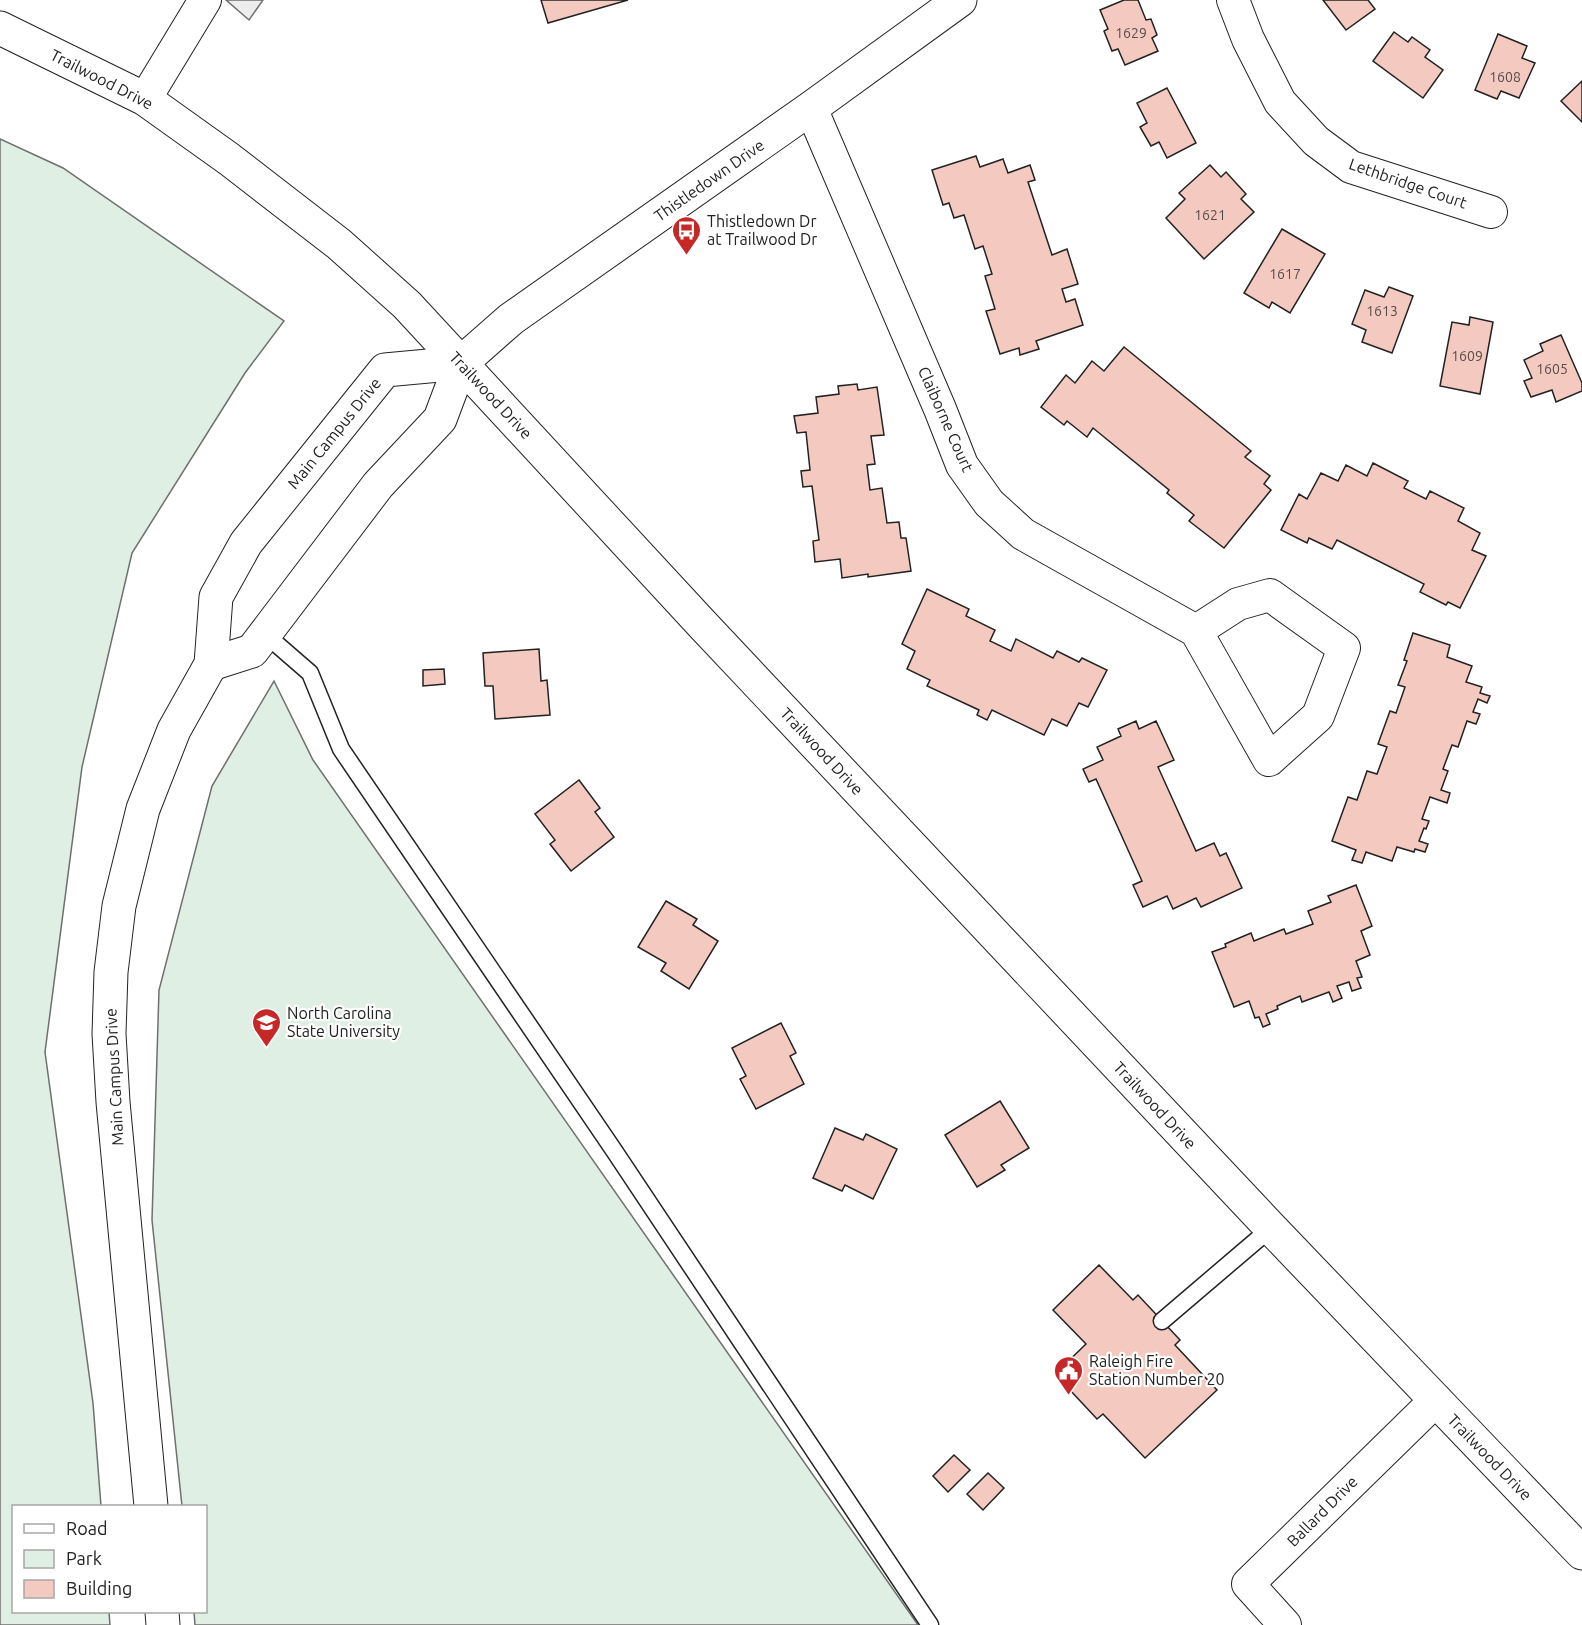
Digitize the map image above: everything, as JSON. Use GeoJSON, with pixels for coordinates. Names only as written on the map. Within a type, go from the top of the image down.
{"type":"FeatureCollection","features":[{"type":"Feature","properties":{"kind":"main road","name":"Thistledown Drive"},"geometry":{"type":"LineString","coordinates":[[461,363],[511,319],[960,0]]}},
{"type":"Feature","properties":{"kind":"main road","name":"Trailwood Drive"},"geometry":{"type":"LineString","coordinates":[[0,28],[145,99],[229,159],[339,244],[407,305],[702,624],[1271,1227],[1582,1552]]}},
{"type":"Feature","properties":{"kind":"main road"},"geometry":{"type":"LineString","coordinates":[[211,664],[252,651],[378,485],[440,419],[461,363]]}},
{"type":"Feature","properties":{"kind":"main road","name":"Main Campus Drive"},"geometry":{"type":"LineString","coordinates":[[151,1505],[113,1102],[109,1034],[111,972],[119,906],[143,809],[174,730],[211,664],[216,597],[246,543],[385,370],[461,363]]}},
{"type":"Feature","properties":{"kind":"street"},"geometry":{"type":"LineString","coordinates":[[145,99],[205,0]]}},
{"type":"Feature","properties":{"kind":"street","name":"Lethbridge Court"},"geometry":{"type":"LineString","coordinates":[[1233,0],[1248,39],[1280,102],[1316,141],[1351,167],[1491,212]]}},
{"type":"Feature","properties":{"kind":"street","name":"Claiborne Court"},"geometry":{"type":"LineString","coordinates":[[811,108],[962,465],[989,503],[1023,534],[1196,631]]}},
{"type":"Feature","properties":{"kind":"street"},"geometry":{"type":"LineString","coordinates":[[1270,595],[1344,648],[1318,716],[1269,760],[1196,631],[1238,604],[1270,595]]}},
{"type":"Feature","properties":{"kind":"street","name":"Ballard Drive"},"geometry":{"type":"LineString","coordinates":[[1285,1625],[1248,1584],[1436,1400]]}},
{"type":"Feature","properties":{"kind":"lane"},"geometry":{"type":"LineString","coordinates":[[264,634],[310,673],[341,749],[608,1142],[930,1625]]}},
{"type":"Feature","properties":{"kind":"lane"},"geometry":{"type":"LineString","coordinates":[[1162,1321],[1271,1227]]}},
{"type":"Feature","properties":{"kind":"green space"},"geometry":{"type":"Polygon","coordinates":[[[0,139],[63,168],[284,321],[245,373],[132,553],[82,767],[45,1052],[93,1403],[101,1505],[12,1505],[12,1613],[109,1613],[110,1625],[0,1625],[0,139]]]}},
{"type":"Feature","properties":{"kind":"green space"},"geometry":{"type":"Polygon","coordinates":[[[274,681],[313,760],[918,1625],[195,1625],[194,1613],[207,1613],[207,1505],[182,1505],[152,1220],[159,990],[212,786],[274,681]]]}},
{"type":"Feature","properties":{"kind":"shaded area"},"geometry":{"type":"Polygon","coordinates":[[[226,0],[263,0],[249,20],[226,0]]]}},
{"type":"Feature","properties":{"kind":"building"},"geometry":{"type":"Polygon","coordinates":[[[541,0],[628,0],[548,23],[541,0]]]}},
{"type":"Feature","properties":{"kind":"building"},"geometry":{"type":"Polygon","coordinates":[[[1124,0],[1138,0],[1146,20],[1151,19],[1157,35],[1152,38],[1158,51],[1125,65],[1118,49],[1112,51],[1104,31],[1108,29],[1100,10],[1124,0]]]}},
{"type":"Feature","properties":{"kind":"building"},"geometry":{"type":"Polygon","coordinates":[[[1323,0],[1368,0],[1375,9],[1346,30],[1323,0]]]}},
{"type":"Feature","properties":{"kind":"building"},"geometry":{"type":"Polygon","coordinates":[[[1394,32],[1408,42],[1412,37],[1430,50],[1425,57],[1443,70],[1423,98],[1373,61],[1394,32]]]}},
{"type":"Feature","properties":{"kind":"building"},"geometry":{"type":"Polygon","coordinates":[[[1498,34],[1527,46],[1522,58],[1535,63],[1519,98],[1501,91],[1497,99],[1475,90],[1498,34]]]}},
{"type":"Feature","properties":{"kind":"building"},"geometry":{"type":"Polygon","coordinates":[[[1582,81],[1582,122],[1561,101],[1582,81]]]}},
{"type":"Feature","properties":{"kind":"building"},"geometry":{"type":"Polygon","coordinates":[[[1167,88],[1196,143],[1167,158],[1159,142],[1151,146],[1140,127],[1147,123],[1137,103],[1167,88]]]}},
{"type":"Feature","properties":{"kind":"building"},"geometry":{"type":"Polygon","coordinates":[[[976,156],[980,167],[1003,159],[1008,173],[1030,165],[1035,180],[1028,182],[1052,255],[1067,249],[1078,284],[1062,289],[1066,302],[1075,299],[1083,325],[1036,341],[1039,349],[1020,355],[1019,348],[1000,354],[986,311],[995,309],[985,276],[992,274],[983,246],[975,249],[964,215],[954,218],[949,203],[943,205],[932,170],[976,156]]]}},
{"type":"Feature","properties":{"kind":"building"},"geometry":{"type":"Polygon","coordinates":[[[1210,165],[1221,177],[1226,172],[1246,194],[1241,199],[1254,212],[1204,259],[1166,218],[1185,199],[1179,193],[1210,165]]]}},
{"type":"Feature","properties":{"kind":"building"},"geometry":{"type":"Polygon","coordinates":[[[1282,229],[1325,254],[1290,313],[1272,302],[1269,308],[1244,293],[1282,229]]]}},
{"type":"Feature","properties":{"kind":"building"},"geometry":{"type":"Polygon","coordinates":[[[1389,287],[1413,296],[1392,353],[1362,342],[1366,330],[1352,324],[1365,290],[1384,297],[1389,287]]]}},
{"type":"Feature","properties":{"kind":"building"},"geometry":{"type":"Polygon","coordinates":[[[1470,317],[1493,322],[1480,394],[1440,386],[1452,322],[1469,325],[1470,317]]]}},
{"type":"Feature","properties":{"kind":"building"},"geometry":{"type":"Polygon","coordinates":[[[1561,335],[1582,383],[1582,391],[1556,402],[1552,390],[1531,397],[1524,381],[1532,378],[1524,360],[1543,351],[1540,344],[1561,335]]]}},
{"type":"Feature","properties":{"kind":"building"},"geometry":{"type":"Polygon","coordinates":[[[1124,347],[1251,451],[1245,457],[1270,476],[1264,484],[1271,490],[1224,548],[1189,521],[1194,515],[1167,493],[1169,490],[1093,428],[1087,437],[1067,421],[1064,425],[1041,407],[1066,375],[1075,383],[1092,361],[1104,371],[1124,347]]]}},
{"type":"Feature","properties":{"kind":"building"},"geometry":{"type":"Polygon","coordinates":[[[857,384],[858,390],[877,387],[884,435],[871,436],[875,464],[867,465],[870,490],[882,488],[887,523],[899,522],[901,538],[906,538],[911,571],[842,578],[840,559],[815,562],[813,541],[819,540],[812,486],[803,487],[801,471],[810,470],[806,432],[797,433],[794,416],[818,413],[816,397],[839,394],[838,386],[857,384]]]}},
{"type":"Feature","properties":{"kind":"building"},"geometry":{"type":"Polygon","coordinates":[[[1373,463],[1408,481],[1404,488],[1426,499],[1430,491],[1464,508],[1458,521],[1480,533],[1472,550],[1486,556],[1460,608],[1448,602],[1446,605],[1420,592],[1424,584],[1337,540],[1332,549],[1309,538],[1307,543],[1281,530],[1299,494],[1307,499],[1321,473],[1338,481],[1346,465],[1367,476],[1373,463]]]}},
{"type":"Feature","properties":{"kind":"building"},"geometry":{"type":"Polygon","coordinates":[[[927,589],[969,609],[966,616],[995,630],[990,641],[1011,651],[1016,639],[1053,658],[1057,651],[1079,662],[1082,658],[1107,670],[1088,707],[1079,703],[1067,726],[1052,719],[1044,735],[992,710],[987,720],[977,715],[979,710],[927,686],[930,680],[907,669],[915,651],[902,644],[927,589]]]}},
{"type":"Feature","properties":{"kind":"building"},"geometry":{"type":"Polygon","coordinates":[[[1413,633],[1450,645],[1447,657],[1472,666],[1466,682],[1482,687],[1480,693],[1490,696],[1487,703],[1478,699],[1473,712],[1480,714],[1476,724],[1467,721],[1458,747],[1452,745],[1443,769],[1448,771],[1441,790],[1450,793],[1447,803],[1430,797],[1422,819],[1429,821],[1419,841],[1428,844],[1425,852],[1415,849],[1414,852],[1397,847],[1392,861],[1366,852],[1362,863],[1352,860],[1356,850],[1332,841],[1348,797],[1357,800],[1367,771],[1377,774],[1387,747],[1378,744],[1390,711],[1396,713],[1405,687],[1398,685],[1407,661],[1404,660],[1413,633]]]}},
{"type":"Feature","properties":{"kind":"building"},"geometry":{"type":"Polygon","coordinates":[[[539,649],[541,681],[547,680],[550,715],[495,719],[493,686],[485,686],[483,653],[539,649]]]}},
{"type":"Feature","properties":{"kind":"building"},"geometry":{"type":"Polygon","coordinates":[[[444,669],[445,684],[423,686],[423,670],[444,669]]]}},
{"type":"Feature","properties":{"kind":"building"},"geometry":{"type":"Polygon","coordinates":[[[1136,721],[1139,729],[1156,721],[1174,760],[1158,767],[1196,851],[1214,843],[1220,856],[1226,853],[1242,888],[1201,907],[1196,898],[1173,909],[1167,896],[1143,907],[1133,885],[1142,881],[1096,779],[1089,782],[1083,769],[1103,760],[1097,747],[1121,736],[1118,729],[1136,721]]]}},
{"type":"Feature","properties":{"kind":"building"},"geometry":{"type":"Polygon","coordinates":[[[579,780],[600,808],[595,812],[614,837],[571,871],[550,844],[555,840],[535,814],[579,780]]]}},
{"type":"Feature","properties":{"kind":"building"},"geometry":{"type":"Polygon","coordinates":[[[1356,885],[1372,926],[1361,931],[1370,955],[1356,961],[1362,977],[1357,978],[1361,988],[1352,991],[1349,982],[1337,986],[1342,998],[1333,1002],[1329,992],[1302,1002],[1300,996],[1277,1006],[1278,1009],[1266,1014],[1270,1024],[1263,1027],[1259,1017],[1255,1018],[1249,1001],[1234,1007],[1212,952],[1251,933],[1254,941],[1284,929],[1286,934],[1313,924],[1308,911],[1331,902],[1328,896],[1356,885]]]}},
{"type":"Feature","properties":{"kind":"building"},"geometry":{"type":"Polygon","coordinates":[[[666,901],[697,919],[693,925],[718,941],[689,989],[661,971],[666,963],[638,947],[666,901]]]}},
{"type":"Feature","properties":{"kind":"building"},"geometry":{"type":"Polygon","coordinates":[[[781,1023],[796,1053],[790,1056],[804,1084],[756,1109],[740,1079],[746,1076],[732,1048],[781,1023]]]}},
{"type":"Feature","properties":{"kind":"building"},"geometry":{"type":"Polygon","coordinates":[[[1000,1101],[1029,1148],[1001,1165],[1005,1170],[977,1187],[945,1135],[1000,1101]]]}},
{"type":"Feature","properties":{"kind":"building"},"geometry":{"type":"Polygon","coordinates":[[[835,1128],[863,1140],[866,1134],[897,1149],[873,1199],[845,1185],[842,1191],[813,1178],[835,1128]]]}},
{"type":"Feature","properties":{"kind":"building"},"geometry":{"type":"Polygon","coordinates":[[[1099,1265],[1133,1300],[1138,1295],[1180,1340],[1175,1345],[1217,1390],[1145,1458],[1103,1414],[1097,1419],[1055,1374],[1086,1344],[1053,1310],[1099,1265]]]}},
{"type":"Feature","properties":{"kind":"building"},"geometry":{"type":"Polygon","coordinates":[[[954,1455],[970,1470],[948,1492],[933,1476],[954,1455]]]}},
{"type":"Feature","properties":{"kind":"building"},"geometry":{"type":"Polygon","coordinates":[[[988,1473],[1004,1488],[983,1510],[967,1494],[988,1473]]]}},
{"type":"Feature","properties":{"kind":"place","name":"Thistledown Dr at Trailwood Dr"},"geometry":{"type":"Point","coordinates":[686,256]}},
{"type":"Feature","properties":{"kind":"place","name":"North Carolina State University"},"geometry":{"type":"Point","coordinates":[266,1048]}},
{"type":"Feature","properties":{"kind":"place","name":"Raleigh Fire Station Number 20"},"geometry":{"type":"Point","coordinates":[1068,1396]}}]}
